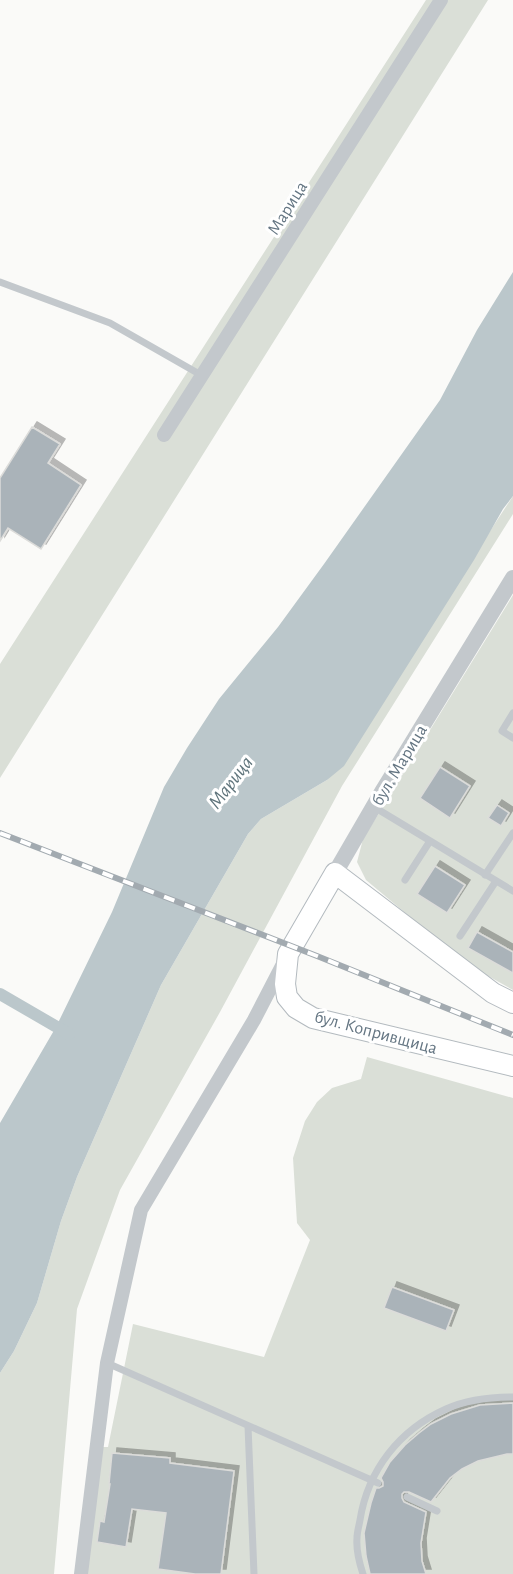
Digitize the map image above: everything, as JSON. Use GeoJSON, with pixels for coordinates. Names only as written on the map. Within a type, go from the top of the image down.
{"type":"FeatureCollection","features":[{"type":"Feature","properties":{"kind":"main road","name":"бул. Марица"},"geometry":{"type":"LineString","coordinates":[[288,954],[335,873]]}},
{"type":"Feature","properties":{"kind":"main road"},"geometry":{"type":"LineString","coordinates":[[335,873],[493,993],[513,1003]]}},
{"type":"Feature","properties":{"kind":"main road","name":"бул. Копривщица"},"geometry":{"type":"LineString","coordinates":[[288,954],[285,984],[287,997],[296,1008],[313,1018],[513,1066]]}},
{"type":"Feature","properties":{"kind":"street","name":"Марица"},"geometry":{"type":"LineString","coordinates":[[164,435],[441,0]]}},
{"type":"Feature","properties":{"kind":"street","name":"бул. Марица"},"geometry":{"type":"LineString","coordinates":[[335,873],[513,578]]}},
{"type":"Feature","properties":{"kind":"street"},"geometry":{"type":"LineString","coordinates":[[81,1574],[107,1363],[141,1210],[255,1020],[288,954]]}},
{"type":"Feature","properties":{"kind":"lane"},"geometry":{"type":"LineString","coordinates":[[0,282],[110,322],[201,375]]}},
{"type":"Feature","properties":{"kind":"lane"},"geometry":{"type":"LineString","coordinates":[[513,713],[502,731],[513,738]]}},
{"type":"Feature","properties":{"kind":"lane"},"geometry":{"type":"LineString","coordinates":[[374,807],[513,891]]}},
{"type":"Feature","properties":{"kind":"lane"},"geometry":{"type":"LineString","coordinates":[[485,875],[513,833]]}},
{"type":"Feature","properties":{"kind":"lane"},"geometry":{"type":"LineString","coordinates":[[405,880],[430,841]]}},
{"type":"Feature","properties":{"kind":"lane"},"geometry":{"type":"LineString","coordinates":[[460,936],[496,881]]}},
{"type":"Feature","properties":{"kind":"lane"},"geometry":{"type":"LineString","coordinates":[[107,1363],[375,1482]]}},
{"type":"Feature","properties":{"kind":"lane"},"geometry":{"type":"LineString","coordinates":[[363,1574],[358,1559],[357,1537],[362,1507],[390,1451],[424,1422],[447,1409],[489,1398],[513,1397]]}},
{"type":"Feature","properties":{"kind":"lane"},"geometry":{"type":"LineString","coordinates":[[248,1426],[254,1574]]}},
{"type":"Feature","properties":{"kind":"lane"},"geometry":{"type":"LineString","coordinates":[[407,1497],[437,1511]]}},
{"type":"Feature","properties":{"kind":"shaded area"},"geometry":{"type":"Polygon","coordinates":[[[426,0],[488,0],[0,778],[0,664],[426,0]]]}},
{"type":"Feature","properties":{"kind":"shaded area"},"geometry":{"type":"Polygon","coordinates":[[[513,496],[513,514],[342,786],[220,1012],[120,1190],[77,1309],[54,1574],[0,1574],[0,1373],[14,1351],[37,1303],[61,1221],[77,1177],[161,985],[248,834],[261,819],[327,780],[513,496]]]}},
{"type":"Feature","properties":{"kind":"shaded area"},"geometry":{"type":"Polygon","coordinates":[[[513,595],[513,990],[465,963],[366,880],[357,862],[363,839],[513,595]]]}},
{"type":"Feature","properties":{"kind":"shaded area"},"geometry":{"type":"Polygon","coordinates":[[[367,1057],[513,1098],[513,1574],[85,1574],[102,1447],[108,1447],[133,1324],[264,1357],[310,1240],[297,1223],[293,1158],[305,1121],[317,1102],[332,1088],[361,1079],[367,1057]]]}},
{"type":"Feature","properties":{"kind":"water"},"geometry":{"type":"Polygon","coordinates":[[[513,272],[513,496],[344,766],[327,780],[261,819],[248,834],[161,985],[77,1177],[61,1221],[37,1303],[14,1351],[0,1373],[0,1123],[56,1027],[112,912],[164,787],[187,748],[219,699],[278,627],[440,400],[477,330],[513,272]]]}},
{"type":"Feature","properties":{"kind":"building"},"geometry":{"type":"Polygon","coordinates":[[[32,427],[60,444],[48,463],[81,485],[41,549],[8,528],[0,541],[0,478],[32,427]]]}},
{"type":"Feature","properties":{"kind":"building"},"geometry":{"type":"Polygon","coordinates":[[[440,767],[470,786],[450,818],[420,798],[440,767]]]}},
{"type":"Feature","properties":{"kind":"building"},"geometry":{"type":"Polygon","coordinates":[[[497,805],[509,813],[501,826],[488,818],[497,805]]]}},
{"type":"Feature","properties":{"kind":"building"},"geometry":{"type":"Polygon","coordinates":[[[435,866],[465,885],[447,913],[417,894],[435,866]]]}},
{"type":"Feature","properties":{"kind":"building"},"geometry":{"type":"Polygon","coordinates":[[[477,932],[513,952],[513,973],[468,948],[477,932]]]}},
{"type":"Feature","properties":{"kind":"building"},"geometry":{"type":"Polygon","coordinates":[[[392,1287],[454,1310],[446,1331],[384,1308],[392,1287]]]}},
{"type":"Feature","properties":{"kind":"building"},"geometry":{"type":"Polygon","coordinates":[[[513,1403],[513,1454],[478,1461],[462,1469],[450,1478],[431,1502],[409,1492],[402,1494],[404,1502],[426,1512],[421,1543],[422,1561],[426,1574],[370,1574],[364,1533],[376,1488],[383,1486],[381,1478],[390,1462],[419,1433],[451,1414],[480,1405],[513,1403]]]}},
{"type":"Feature","properties":{"kind":"building"},"geometry":{"type":"Polygon","coordinates":[[[112,1453],[170,1458],[170,1463],[234,1471],[221,1574],[195,1574],[158,1569],[166,1513],[132,1509],[126,1547],[97,1542],[100,1521],[104,1522],[112,1453]]]}},
{"type":"Feature","properties":{"kind":"waterway"},"geometry":{"type":"LineString","coordinates":[[0,994],[69,1034]]}},
{"type":"Feature","properties":{"kind":"railway"},"geometry":{"type":"LineString","coordinates":[[0,833],[513,1035]]}}]}
